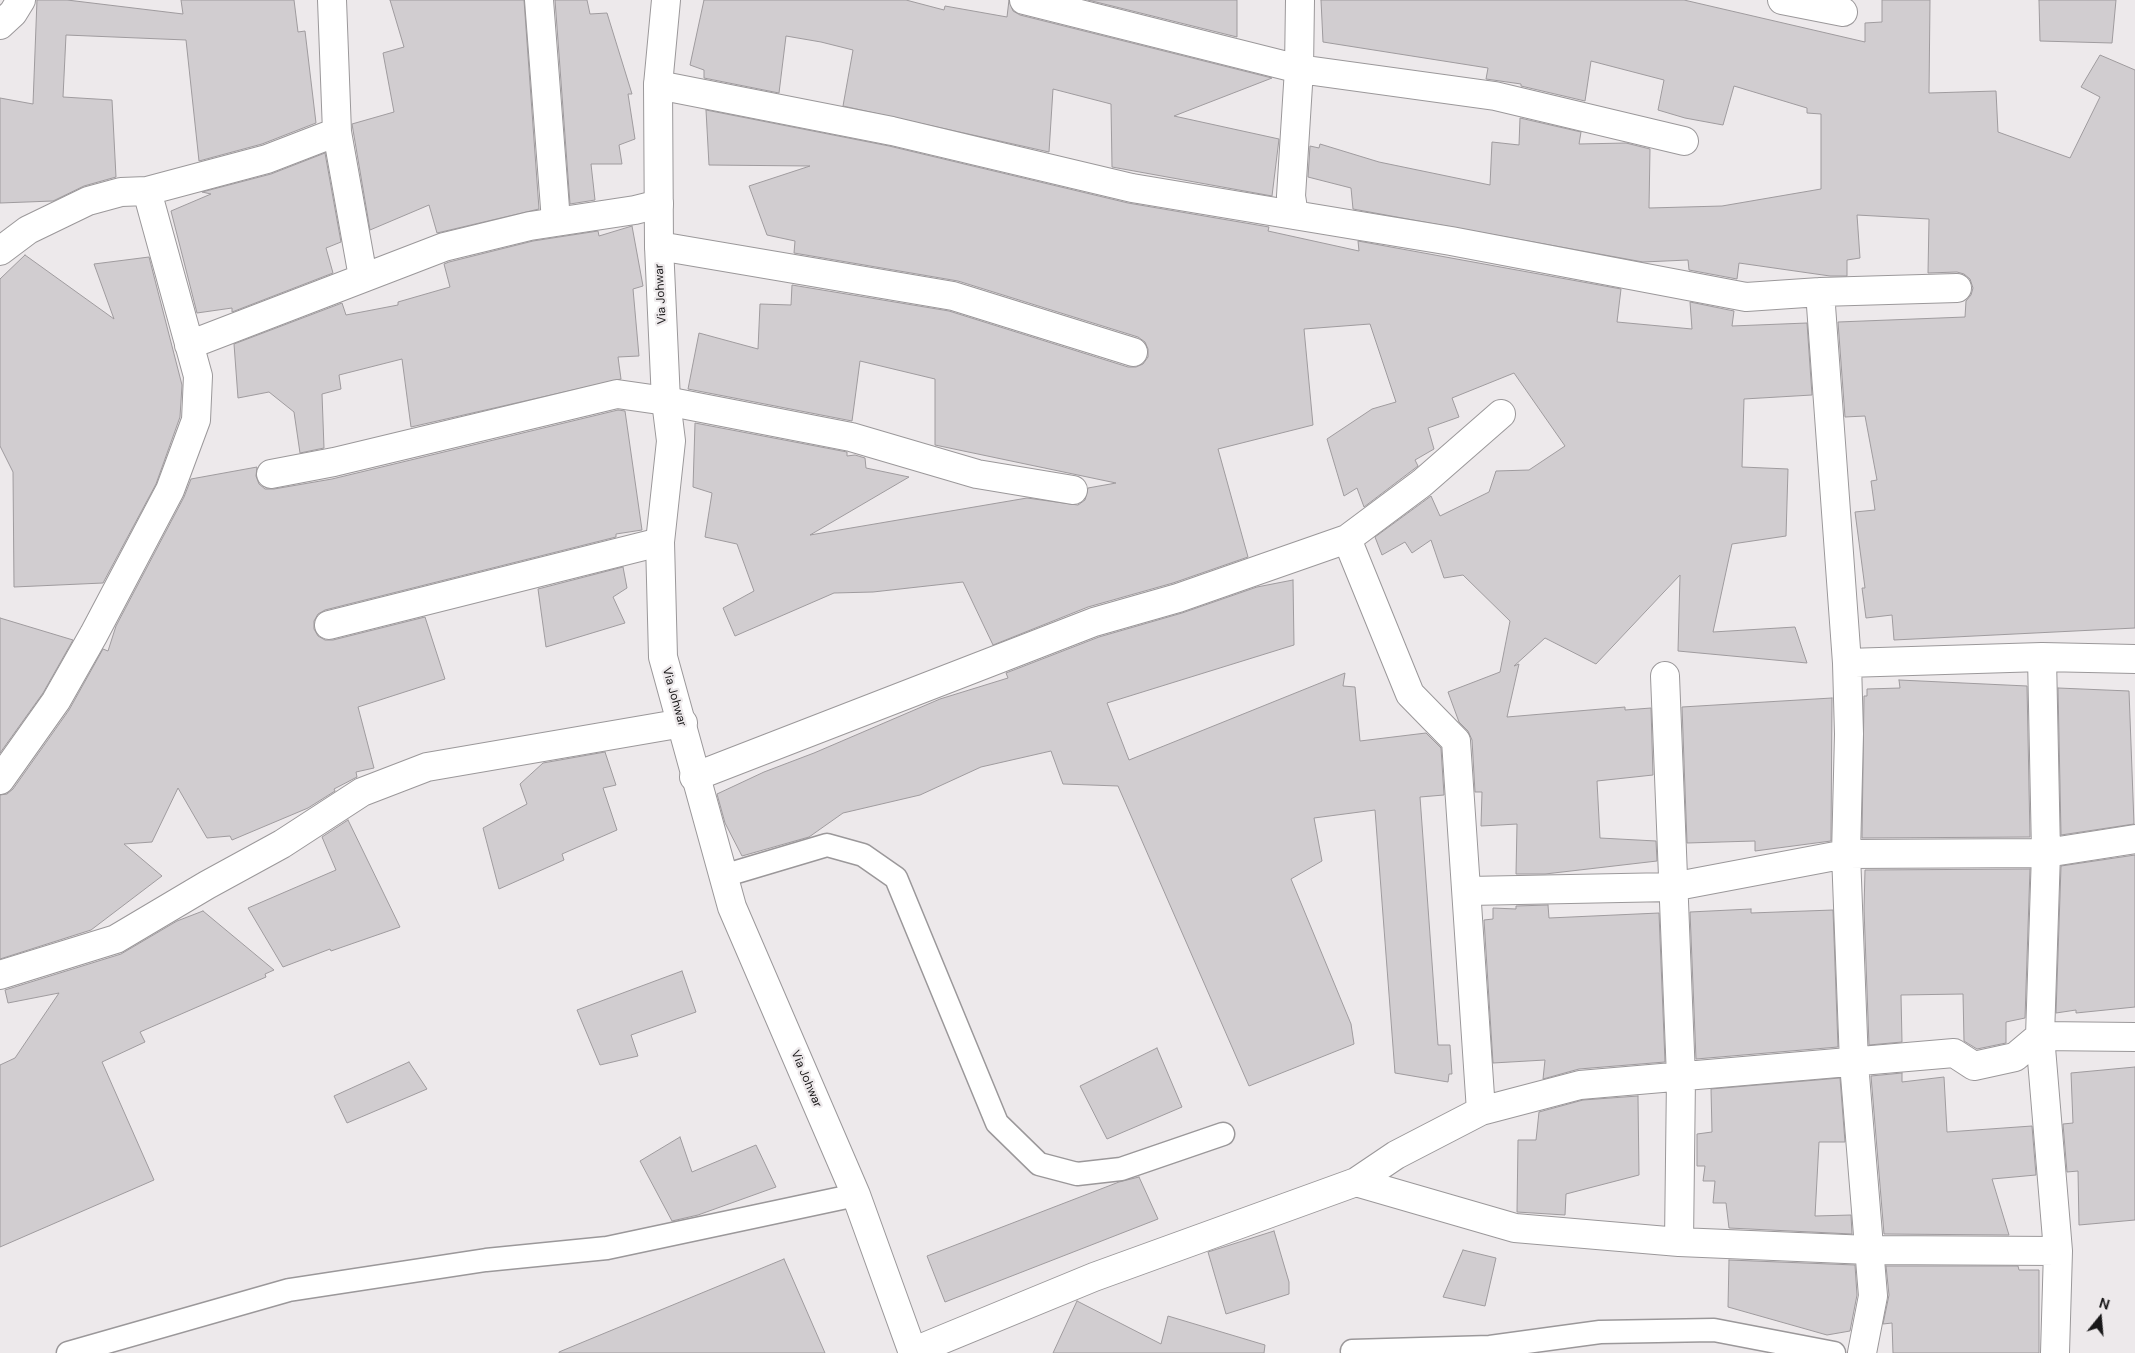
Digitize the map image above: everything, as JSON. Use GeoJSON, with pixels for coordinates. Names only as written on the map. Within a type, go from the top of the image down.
{"type":"FeatureCollection","features":[{"type":"Feature","properties":{"kind":"street"},"geometry":{"type":"LineString","coordinates":[[0,25],[13,14],[22,0]]}},
{"type":"Feature","properties":{"kind":"street"},"geometry":{"type":"LineString","coordinates":[[332,0],[338,132],[363,277]]}},
{"type":"Feature","properties":{"kind":"street"},"geometry":{"type":"LineString","coordinates":[[539,0],[556,222]]}},
{"type":"Feature","properties":{"kind":"street","name":"Via Johwar"},"geometry":{"type":"LineString","coordinates":[[666,0],[658,85],[659,246],[666,401],[671,441],[660,542],[663,657],[683,723],[694,777],[732,907],[856,1195],[912,1352]]}},
{"type":"Feature","properties":{"kind":"street"},"geometry":{"type":"LineString","coordinates":[[1024,0],[1299,69],[1495,96],[1684,141]]}},
{"type":"Feature","properties":{"kind":"street"},"geometry":{"type":"LineString","coordinates":[[1294,215],[1291,196],[1299,69],[1300,0]]}},
{"type":"Feature","properties":{"kind":"street"},"geometry":{"type":"LineString","coordinates":[[1782,0],[1843,12]]}},
{"type":"Feature","properties":{"kind":"street"},"geometry":{"type":"LineString","coordinates":[[658,85],[892,131],[1132,188],[1452,241],[1746,297],[1820,292],[1956,288]]}},
{"type":"Feature","properties":{"kind":"street"},"geometry":{"type":"LineString","coordinates":[[0,251],[28,230],[88,200],[121,192],[147,191],[267,159],[338,132]]}},
{"type":"Feature","properties":{"kind":"street"},"geometry":{"type":"LineString","coordinates":[[0,780],[56,701],[170,490],[196,420],[198,376],[147,191]]}},
{"type":"Feature","properties":{"kind":"street"},"geometry":{"type":"LineString","coordinates":[[188,345],[444,247],[493,233],[635,210],[659,204]]}},
{"type":"Feature","properties":{"kind":"street"},"geometry":{"type":"LineString","coordinates":[[659,246],[953,296],[1134,352]]}},
{"type":"Feature","properties":{"kind":"street"},"geometry":{"type":"LineString","coordinates":[[1820,292],[1847,663],[1849,734],[1846,854],[1854,1063],[1873,1296],[1862,1353]]}},
{"type":"Feature","properties":{"kind":"street"},"geometry":{"type":"LineString","coordinates":[[271,474],[334,462],[617,394],[666,401],[851,437],[977,474],[1073,490]]}},
{"type":"Feature","properties":{"kind":"street"},"geometry":{"type":"LineString","coordinates":[[694,777],[1094,622],[1178,598],[1347,539],[1422,483],[1501,414]]}},
{"type":"Feature","properties":{"kind":"street"},"geometry":{"type":"LineString","coordinates":[[1347,539],[1410,694],[1456,741],[1482,1111]]}},
{"type":"Feature","properties":{"kind":"street"},"geometry":{"type":"LineString","coordinates":[[329,625],[660,542]]}},
{"type":"Feature","properties":{"kind":"street"},"geometry":{"type":"LineString","coordinates":[[1847,663],[2042,657],[2135,659]]}},
{"type":"Feature","properties":{"kind":"street"},"geometry":{"type":"LineString","coordinates":[[2042,657],[2046,853],[2040,1036],[2058,1251],[2055,1353]]}},
{"type":"Feature","properties":{"kind":"street"},"geometry":{"type":"LineString","coordinates":[[1665,676],[1681,1077],[1679,1242]]}},
{"type":"Feature","properties":{"kind":"street"},"geometry":{"type":"LineString","coordinates":[[0,975],[116,939],[207,885],[282,844],[362,792],[427,767],[683,723]]}},
{"type":"Feature","properties":{"kind":"street"},"geometry":{"type":"LineString","coordinates":[[1468,891],[1672,888],[1846,854],[2046,853],[2135,839]]}},
{"type":"Feature","properties":{"kind":"street"},"geometry":{"type":"LineString","coordinates":[[912,1352],[1094,1277],[1356,1182],[1396,1155],[1482,1111],[1580,1085],[1954,1053],[1974,1066],[2015,1057],[2040,1036],[2135,1037]]}},
{"type":"Feature","properties":{"kind":"street"},"geometry":{"type":"LineString","coordinates":[[1356,1182],[1514,1228],[1679,1242],[1870,1250],[2058,1251]]}},
{"type":"Feature","properties":{"kind":"lane"},"geometry":{"type":"LineString","coordinates":[[723,876],[827,845],[864,855],[896,878],[997,1123],[1039,1164],[1077,1174],[1121,1169],[1224,1134]]}},
{"type":"Feature","properties":{"kind":"lane"},"geometry":{"type":"LineString","coordinates":[[68,1353],[289,1290],[486,1260],[607,1248],[856,1195]]}},
{"type":"Feature","properties":{"kind":"lane"},"geometry":{"type":"LineString","coordinates":[[1352,1351],[1490,1347],[1600,1332],[1714,1330],[1834,1353]]}},
{"type":"Feature","properties":{"kind":"building"},"geometry":{"type":"Polygon","coordinates":[[[37,0],[67,0],[183,14],[181,0],[294,0],[298,32],[305,31],[316,123],[262,144],[199,161],[186,40],[66,35],[63,97],[112,100],[116,177],[84,186],[53,201],[0,203],[0,98],[33,104],[37,0]]]}},
{"type":"Feature","properties":{"kind":"building"},"geometry":{"type":"Polygon","coordinates":[[[390,0],[524,0],[539,209],[437,233],[429,205],[370,230],[352,124],[394,112],[383,53],[404,47],[390,0]]]}},
{"type":"Feature","properties":{"kind":"building"},"geometry":{"type":"Polygon","coordinates":[[[555,0],[587,0],[590,14],[607,13],[632,94],[628,94],[635,139],[619,145],[622,164],[591,164],[595,200],[570,204],[555,0]]]}},
{"type":"Feature","properties":{"kind":"building"},"geometry":{"type":"Polygon","coordinates":[[[704,0],[906,0],[944,10],[945,6],[1007,17],[1009,0],[1013,11],[1020,15],[1272,78],[1174,116],[1279,139],[1272,196],[1112,167],[1111,104],[1053,89],[1049,152],[843,106],[853,50],[821,42],[786,36],[779,93],[704,78],[704,70],[690,65],[704,0]]]}},
{"type":"Feature","properties":{"kind":"building"},"geometry":{"type":"Polygon","coordinates":[[[1088,0],[1237,0],[1237,37],[1088,0]]]}},
{"type":"Feature","properties":{"kind":"building"},"geometry":{"type":"Polygon","coordinates":[[[1321,0],[1684,0],[1865,42],[1865,23],[1882,22],[1882,0],[1930,0],[1929,93],[1996,91],[1998,132],[2070,158],[2100,97],[2081,87],[2100,55],[2135,70],[2135,628],[1894,640],[1892,615],[1866,618],[1862,588],[1865,588],[1855,512],[1875,510],[1871,481],[1877,480],[1865,416],[1845,417],[1838,322],[1965,317],[1966,301],[1971,295],[1973,288],[1970,279],[1964,274],[1957,272],[1928,273],[1929,219],[1857,215],[1860,258],[1847,260],[1847,276],[1830,276],[1739,263],[1737,279],[1689,270],[1688,260],[1643,262],[1353,209],[1351,188],[1308,177],[1310,146],[1319,148],[1320,144],[1379,162],[1490,185],[1492,142],[1519,145],[1520,118],[1581,132],[1579,144],[1626,143],[1650,149],[1649,208],[1722,206],[1821,189],[1821,114],[1807,113],[1807,108],[1734,86],[1723,125],[1685,118],[1658,110],[1664,80],[1591,61],[1585,101],[1521,86],[1521,84],[1486,79],[1488,68],[1323,42],[1321,0]]]}},
{"type":"Feature","properties":{"kind":"building"},"geometry":{"type":"Polygon","coordinates":[[[2039,0],[2116,0],[2112,43],[2040,41],[2039,0]]]}},
{"type":"Feature","properties":{"kind":"building"},"geometry":{"type":"Polygon","coordinates":[[[706,110],[889,146],[1128,203],[1269,227],[1268,231],[1359,251],[1358,241],[1621,289],[1617,322],[1692,329],[1690,302],[1734,311],[1732,326],[1807,323],[1812,395],[1744,399],[1742,467],[1788,469],[1786,536],[1732,544],[1713,632],[1795,627],[1807,663],[1678,651],[1680,575],[1596,664],[1545,638],[1514,666],[1519,664],[1507,717],[1625,707],[1625,710],[1651,708],[1653,775],[1597,781],[1600,838],[1656,841],[1657,861],[1545,874],[1516,874],[1517,824],[1481,826],[1482,792],[1475,792],[1472,740],[1468,731],[1459,722],[1448,692],[1500,672],[1510,621],[1463,575],[1444,578],[1431,540],[1412,553],[1405,542],[1382,555],[1375,537],[1431,496],[1440,516],[1489,492],[1496,471],[1529,470],[1565,446],[1514,373],[1452,398],[1459,417],[1428,428],[1434,449],[1415,460],[1418,466],[1364,507],[1357,488],[1344,496],[1327,439],[1372,409],[1396,402],[1370,324],[1304,329],[1313,425],[1218,449],[1248,557],[1173,583],[1088,607],[993,645],[963,582],[873,592],[834,593],[735,636],[723,608],[754,591],[737,544],[705,537],[712,493],[693,487],[695,423],[847,452],[847,456],[855,455],[865,458],[866,468],[909,477],[810,535],[1027,498],[1078,505],[1085,500],[1088,488],[1116,483],[935,445],[935,379],[860,361],[852,421],[688,389],[699,333],[758,349],[760,304],[791,305],[792,285],[949,311],[1128,367],[1136,367],[1143,364],[1148,357],[1148,349],[1145,342],[1138,337],[958,281],[794,253],[795,241],[767,235],[749,186],[810,166],[709,165],[706,110]]]}},
{"type":"Feature","properties":{"kind":"building"},"geometry":{"type":"Polygon","coordinates":[[[325,153],[341,242],[326,248],[333,273],[232,312],[232,308],[197,313],[171,211],[211,194],[202,192],[271,174],[325,153]]]}},
{"type":"Feature","properties":{"kind":"building"},"geometry":{"type":"Polygon","coordinates":[[[632,226],[643,286],[633,289],[639,356],[618,357],[621,379],[411,427],[402,359],[339,375],[341,389],[322,394],[324,448],[300,453],[294,412],[269,392],[238,398],[234,344],[342,303],[346,315],[398,305],[398,302],[450,287],[444,264],[449,262],[533,241],[598,231],[599,236],[632,226]]]}},
{"type":"Feature","properties":{"kind":"building"},"geometry":{"type":"Polygon","coordinates":[[[25,255],[114,319],[94,264],[149,257],[182,385],[180,417],[156,484],[103,583],[14,587],[13,472],[0,446],[0,279],[25,255]]]}},
{"type":"Feature","properties":{"kind":"building"},"geometry":{"type":"Polygon","coordinates":[[[618,410],[625,411],[642,530],[616,534],[616,537],[325,610],[318,614],[314,621],[314,629],[318,636],[325,640],[333,640],[425,617],[445,679],[358,707],[374,768],[356,772],[357,777],[334,789],[335,791],[308,808],[232,840],[230,836],[207,838],[178,788],[152,842],[124,844],[162,876],[91,930],[0,959],[0,795],[7,794],[13,789],[69,710],[103,649],[108,651],[116,626],[184,497],[191,479],[257,467],[256,476],[259,484],[265,489],[274,489],[332,479],[618,410]]]}},
{"type":"Feature","properties":{"kind":"building"},"geometry":{"type":"Polygon","coordinates":[[[623,567],[627,588],[613,597],[625,623],[546,647],[538,589],[623,567]]]}},
{"type":"Feature","properties":{"kind":"building"},"geometry":{"type":"Polygon","coordinates":[[[1293,580],[1294,645],[1107,703],[1129,760],[1345,673],[1343,686],[1355,687],[1360,741],[1426,733],[1441,748],[1444,795],[1420,797],[1438,1045],[1450,1045],[1452,1074],[1449,1074],[1448,1082],[1395,1073],[1375,810],[1314,818],[1322,861],[1291,879],[1351,1024],[1354,1044],[1249,1086],[1118,786],[1063,784],[1051,751],[981,767],[920,795],[843,813],[809,837],[742,856],[725,823],[717,794],[764,772],[814,753],[940,699],[1008,678],[1006,673],[1099,637],[1182,613],[1257,587],[1293,580]]]}},
{"type":"Feature","properties":{"kind":"building"},"geometry":{"type":"Polygon","coordinates":[[[0,618],[73,640],[43,693],[0,753],[0,618]]]}},
{"type":"Feature","properties":{"kind":"building"},"geometry":{"type":"Polygon","coordinates":[[[1899,680],[2027,686],[2030,837],[1862,838],[1864,696],[1867,696],[1867,689],[1900,688],[1899,680]]]}},
{"type":"Feature","properties":{"kind":"building"},"geometry":{"type":"Polygon","coordinates":[[[2058,688],[2129,691],[2134,824],[2061,835],[2058,688]]]}},
{"type":"Feature","properties":{"kind":"building"},"geometry":{"type":"Polygon","coordinates":[[[1832,698],[1831,841],[1755,851],[1755,841],[1687,843],[1682,707],[1832,698]]]}},
{"type":"Feature","properties":{"kind":"building"},"geometry":{"type":"Polygon","coordinates":[[[605,752],[616,785],[603,788],[617,830],[562,854],[564,860],[499,889],[483,828],[527,804],[520,784],[543,763],[605,752]]]}},
{"type":"Feature","properties":{"kind":"building"},"geometry":{"type":"Polygon","coordinates":[[[348,820],[400,927],[331,951],[330,949],[283,967],[248,908],[336,870],[322,837],[348,820]]]}},
{"type":"Feature","properties":{"kind":"building"},"geometry":{"type":"Polygon","coordinates":[[[2135,855],[2135,1007],[2076,1013],[2076,1010],[2056,1013],[2061,866],[2135,855]]]}},
{"type":"Feature","properties":{"kind":"building"},"geometry":{"type":"Polygon","coordinates":[[[2030,869],[2025,1018],[2006,1022],[2006,1043],[1977,1049],[1964,1041],[1963,994],[1901,995],[1902,1042],[1869,1045],[1864,909],[1865,870],[2030,869]]]}},
{"type":"Feature","properties":{"kind":"building"},"geometry":{"type":"Polygon","coordinates":[[[1548,905],[1549,918],[1659,913],[1665,1062],[1579,1069],[1543,1079],[1545,1060],[1493,1063],[1484,920],[1493,919],[1493,908],[1516,909],[1516,906],[1548,905]]]}},
{"type":"Feature","properties":{"kind":"building"},"geometry":{"type":"Polygon","coordinates":[[[1751,909],[1751,913],[1833,910],[1838,1047],[1696,1059],[1690,912],[1751,909]]]}},
{"type":"Feature","properties":{"kind":"building"},"geometry":{"type":"Polygon","coordinates":[[[203,911],[274,970],[265,974],[266,977],[140,1032],[145,1042],[102,1062],[154,1180],[0,1247],[0,1065],[15,1058],[59,993],[8,1003],[5,990],[121,954],[177,921],[203,911]]]}},
{"type":"Feature","properties":{"kind":"building"},"geometry":{"type":"Polygon","coordinates":[[[682,971],[696,1012],[631,1035],[638,1056],[600,1065],[577,1010],[682,971]]]}},
{"type":"Feature","properties":{"kind":"building"},"geometry":{"type":"Polygon","coordinates":[[[1157,1048],[1182,1107],[1107,1139],[1080,1086],[1157,1048]]]}},
{"type":"Feature","properties":{"kind":"building"},"geometry":{"type":"Polygon","coordinates":[[[409,1062],[427,1089],[347,1123],[334,1096],[409,1062]]]}},
{"type":"Feature","properties":{"kind":"building"},"geometry":{"type":"Polygon","coordinates":[[[2135,1067],[2135,1220],[2079,1225],[2078,1171],[2067,1172],[2063,1124],[2073,1123],[2071,1073],[2135,1067]]]}},
{"type":"Feature","properties":{"kind":"building"},"geometry":{"type":"Polygon","coordinates":[[[1902,1073],[1902,1082],[1944,1077],[1947,1132],[2032,1126],[2036,1175],[1992,1179],[2009,1235],[1884,1234],[1871,1076],[1902,1073]]]}},
{"type":"Feature","properties":{"kind":"building"},"geometry":{"type":"Polygon","coordinates":[[[1840,1078],[1845,1142],[1819,1142],[1815,1216],[1851,1215],[1852,1234],[1729,1228],[1726,1203],[1713,1203],[1715,1181],[1703,1181],[1705,1166],[1697,1166],[1697,1134],[1712,1132],[1711,1089],[1840,1078]]]}},
{"type":"Feature","properties":{"kind":"building"},"geometry":{"type":"Polygon","coordinates":[[[1638,1096],[1639,1175],[1566,1194],[1565,1215],[1517,1212],[1518,1140],[1536,1140],[1539,1112],[1583,1100],[1638,1096]]]}},
{"type":"Feature","properties":{"kind":"building"},"geometry":{"type":"Polygon","coordinates":[[[680,1137],[692,1172],[756,1145],[776,1187],[698,1215],[672,1221],[640,1161],[680,1137]]]}},
{"type":"Feature","properties":{"kind":"building"},"geometry":{"type":"Polygon","coordinates":[[[1139,1177],[1158,1219],[945,1302],[927,1256],[1119,1182],[1139,1177]]]}},
{"type":"Feature","properties":{"kind":"building"},"geometry":{"type":"Polygon","coordinates":[[[1274,1231],[1289,1282],[1289,1294],[1226,1314],[1208,1252],[1274,1231]]]}},
{"type":"Feature","properties":{"kind":"building"},"geometry":{"type":"Polygon","coordinates":[[[1463,1250],[1496,1258],[1485,1306],[1443,1297],[1463,1250]]]}},
{"type":"Feature","properties":{"kind":"building"},"geometry":{"type":"Polygon","coordinates":[[[784,1259],[825,1353],[559,1353],[559,1352],[784,1259]]]}},
{"type":"Feature","properties":{"kind":"building"},"geometry":{"type":"Polygon","coordinates":[[[1729,1260],[1855,1265],[1857,1295],[1850,1331],[1827,1335],[1728,1307],[1729,1260]]]}},
{"type":"Feature","properties":{"kind":"building"},"geometry":{"type":"Polygon","coordinates":[[[1886,1266],[2018,1266],[2019,1270],[2039,1270],[2039,1353],[1893,1353],[1892,1323],[1883,1324],[1889,1295],[1886,1266]]]}},
{"type":"Feature","properties":{"kind":"building"},"geometry":{"type":"Polygon","coordinates":[[[1077,1301],[1161,1344],[1168,1316],[1265,1345],[1264,1353],[1053,1353],[1077,1301]]]}}]}
